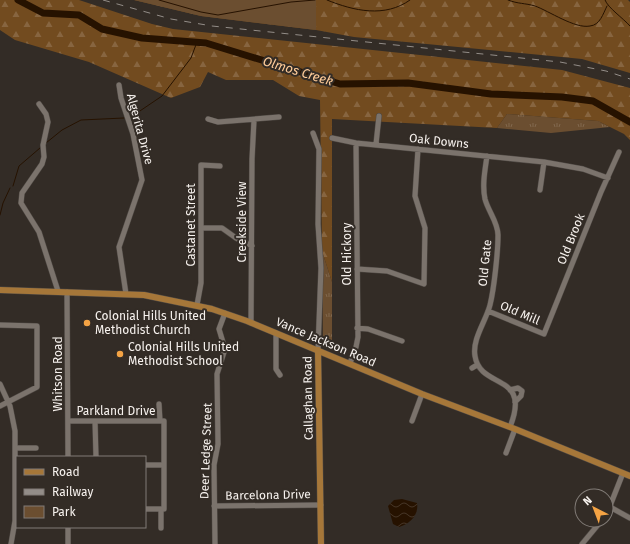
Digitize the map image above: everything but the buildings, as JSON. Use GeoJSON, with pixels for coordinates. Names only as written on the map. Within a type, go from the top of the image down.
{"type":"FeatureCollection","features":[{"type":"Feature","properties":{"kind":"main road","name":"Vance Jackson Road"},"geometry":{"type":"LineString","coordinates":[[0,290],[144,295],[197,305],[225,313],[350,363],[422,394],[513,428],[630,476]]}},
{"type":"Feature","properties":{"kind":"main road","name":"Callaghan Road"},"geometry":{"type":"LineString","coordinates":[[318,350],[321,544]]}},
{"type":"Feature","properties":{"kind":"street","name":"Algerita Drive"},"geometry":{"type":"LineString","coordinates":[[119,85],[121,98],[133,134],[142,180],[119,247],[126,294]]}},
{"type":"Feature","properties":{"kind":"street"},"geometry":{"type":"LineString","coordinates":[[39,104],[46,114],[48,122],[43,145],[44,157],[42,164],[22,193],[21,203],[39,232],[58,291]]}},
{"type":"Feature","properties":{"kind":"street"},"geometry":{"type":"LineString","coordinates":[[376,144],[379,116]]}},
{"type":"Feature","properties":{"kind":"street"},"geometry":{"type":"LineString","coordinates":[[208,119],[218,122],[279,117]]}},
{"type":"Feature","properties":{"kind":"street","name":"Creekside View"},"geometry":{"type":"LineString","coordinates":[[251,323],[254,120]]}},
{"type":"Feature","properties":{"kind":"street","name":"Callaghan Road"},"geometry":{"type":"LineString","coordinates":[[313,133],[319,148],[318,224],[320,268],[318,350]]}},
{"type":"Feature","properties":{"kind":"street","name":"Oak Downs"},"geometry":{"type":"LineString","coordinates":[[332,138],[356,143],[544,162],[578,168],[608,178]]}},
{"type":"Feature","properties":{"kind":"street","name":"Old Hickory"},"geometry":{"type":"LineString","coordinates":[[350,363],[356,347],[358,328],[356,143]]}},
{"type":"Feature","properties":{"kind":"street"},"geometry":{"type":"LineString","coordinates":[[357,269],[387,271],[424,284],[425,228],[415,196],[418,149]]}},
{"type":"Feature","properties":{"kind":"street","name":"Old Brook"},"geometry":{"type":"LineString","coordinates":[[544,334],[619,152]]}},
{"type":"Feature","properties":{"kind":"street","name":"Old Gate"},"geometry":{"type":"LineString","coordinates":[[477,365],[475,346],[488,310],[498,235],[496,222],[487,204],[484,193],[487,156]]}},
{"type":"Feature","properties":{"kind":"street"},"geometry":{"type":"LineString","coordinates":[[540,190],[544,162]]}},
{"type":"Feature","properties":{"kind":"street","name":"Castanet Street"},"geometry":{"type":"LineString","coordinates":[[197,305],[201,283],[201,165],[220,166]]}},
{"type":"Feature","properties":{"kind":"street"},"geometry":{"type":"LineString","coordinates":[[201,228],[222,228],[236,238],[252,246]]}},
{"type":"Feature","properties":{"kind":"street","name":"Whitson Road"},"geometry":{"type":"LineString","coordinates":[[68,292],[68,456]]}},
{"type":"Feature","properties":{"kind":"street","name":"Old Mill"},"geometry":{"type":"LineString","coordinates":[[488,310],[544,334]]}},
{"type":"Feature","properties":{"kind":"street","name":"Deer Ledge Street"},"geometry":{"type":"LineString","coordinates":[[215,544],[214,465],[218,444],[218,374],[224,354],[219,330],[225,313]]}},
{"type":"Feature","properties":{"kind":"street"},"geometry":{"type":"LineString","coordinates":[[0,325],[37,326],[37,387],[0,406]]}},
{"type":"Feature","properties":{"kind":"street"},"geometry":{"type":"LineString","coordinates":[[358,328],[368,328],[402,341]]}},
{"type":"Feature","properties":{"kind":"street"},"geometry":{"type":"LineString","coordinates":[[276,333],[276,366],[280,375]]}},
{"type":"Feature","properties":{"kind":"street"},"geometry":{"type":"LineString","coordinates":[[472,368],[477,365],[484,373],[505,384],[516,402],[513,428],[506,453]]}},
{"type":"Feature","properties":{"kind":"street"},"geometry":{"type":"LineString","coordinates":[[0,384],[9,402],[13,419],[15,448],[16,508],[15,528],[11,544]]}},
{"type":"Feature","properties":{"kind":"street"},"geometry":{"type":"LineString","coordinates":[[510,390],[518,388],[522,391],[521,396],[516,402]]}},
{"type":"Feature","properties":{"kind":"street"},"geometry":{"type":"LineString","coordinates":[[412,421],[422,394]]}},
{"type":"Feature","properties":{"kind":"street"},"geometry":{"type":"LineString","coordinates":[[159,404],[162,420],[164,465],[161,528]]}},
{"type":"Feature","properties":{"kind":"street","name":"Parkland Drive"},"geometry":{"type":"LineString","coordinates":[[68,421],[162,420]]}},
{"type":"Feature","properties":{"kind":"street"},"geometry":{"type":"LineString","coordinates":[[95,421],[96,456]]}},
{"type":"Feature","properties":{"kind":"street"},"geometry":{"type":"LineString","coordinates":[[15,448],[36,448]]}},
{"type":"Feature","properties":{"kind":"street"},"geometry":{"type":"LineString","coordinates":[[146,465],[164,465]]}},
{"type":"Feature","properties":{"kind":"street"},"geometry":{"type":"LineString","coordinates":[[614,497],[623,473]]}},
{"type":"Feature","properties":{"kind":"street","name":"Barcelona Drive"},"geometry":{"type":"LineString","coordinates":[[214,506],[321,505]]}},
{"type":"Feature","properties":{"kind":"street"},"geometry":{"type":"LineString","coordinates":[[146,509],[162,509]]}},
{"type":"Feature","properties":{"kind":"street"},"geometry":{"type":"LineString","coordinates":[[614,509],[630,518]]}},
{"type":"Feature","properties":{"kind":"street"},"geometry":{"type":"LineString","coordinates":[[68,528],[68,544]]}},
{"type":"Feature","properties":{"kind":"street"},"geometry":{"type":"LineString","coordinates":[[582,544],[595,528]]}},
{"type":"Feature","properties":{"kind":"green space"},"geometry":{"type":"Polygon","coordinates":[[[0,0],[79,0],[152,24],[173,29],[562,70],[630,88],[630,140],[624,134],[598,121],[507,114],[497,128],[332,119],[332,282],[322,251],[320,100],[299,96],[273,80],[226,80],[208,72],[200,87],[171,98],[89,62],[15,40],[0,30],[0,0]]]}},
{"type":"Feature","properties":{"kind":"green space"},"geometry":{"type":"Polygon","coordinates":[[[134,0],[628,0],[630,2],[630,73],[582,59],[354,37],[316,30],[201,16],[134,0]]]}},
{"type":"Feature","properties":{"kind":"green space"},"geometry":{"type":"Polygon","coordinates":[[[134,0],[316,0],[316,30],[201,16],[134,0]]]}},
{"type":"Feature","properties":{"kind":"green space"},"geometry":{"type":"Polygon","coordinates":[[[507,114],[598,121],[610,127],[551,133],[497,128],[507,114]]]}},
{"type":"Feature","properties":{"kind":"green space"},"geometry":{"type":"Polygon","coordinates":[[[322,251],[332,282],[332,350],[323,346],[322,251]]]}},
{"type":"Feature","properties":{"kind":"water"},"geometry":{"type":"Polygon","coordinates":[[[402,499],[417,503],[417,511],[407,524],[399,527],[393,524],[388,506],[394,500],[402,499]]]}},
{"type":"Feature","properties":{"kind":"waterway","name":"Olmos Creek"},"geometry":{"type":"LineString","coordinates":[[18,0],[43,13],[79,15],[102,29],[142,38],[206,43],[340,84],[408,83],[491,94],[562,97],[593,101],[630,122]]}},
{"type":"Feature","properties":{"kind":"waterway"},"geometry":{"type":"LineString","coordinates":[[159,0],[201,12],[218,15],[291,2],[315,0]]}},
{"type":"Feature","properties":{"kind":"waterway"},"geometry":{"type":"LineString","coordinates":[[327,0],[359,10],[369,11],[390,9],[400,6],[410,0]]}},
{"type":"Feature","properties":{"kind":"waterway"},"geometry":{"type":"LineString","coordinates":[[508,0],[535,6],[577,25],[584,26],[596,24],[601,19],[607,6]]}},
{"type":"Feature","properties":{"kind":"waterway"},"geometry":{"type":"LineString","coordinates":[[605,0],[609,6],[630,26]]}},
{"type":"Feature","properties":{"kind":"waterway"},"geometry":{"type":"LineString","coordinates":[[131,117],[162,96],[191,58],[197,42]]}},
{"type":"Feature","properties":{"kind":"waterway"},"geometry":{"type":"LineString","coordinates":[[46,143],[62,130],[81,120],[124,118]]}},
{"type":"Feature","properties":{"kind":"waterway"},"geometry":{"type":"LineString","coordinates":[[13,186],[19,166],[40,148]]}},
{"type":"Feature","properties":{"kind":"waterway"},"geometry":{"type":"LineString","coordinates":[[0,215],[3,203],[10,188]]}},
{"type":"Feature","properties":{"kind":"railway"},"geometry":{"type":"LineString","coordinates":[[103,0],[171,19],[212,26],[560,62],[606,71],[630,79]]}},
{"type":"Feature","properties":{"kind":"place","name":"Colonial Hills United Methodist Church"},"geometry":{"type":"Point","coordinates":[87,323]}},
{"type":"Feature","properties":{"kind":"place","name":"Colonial Hills United Methodist School"},"geometry":{"type":"Point","coordinates":[120,354]}}]}
